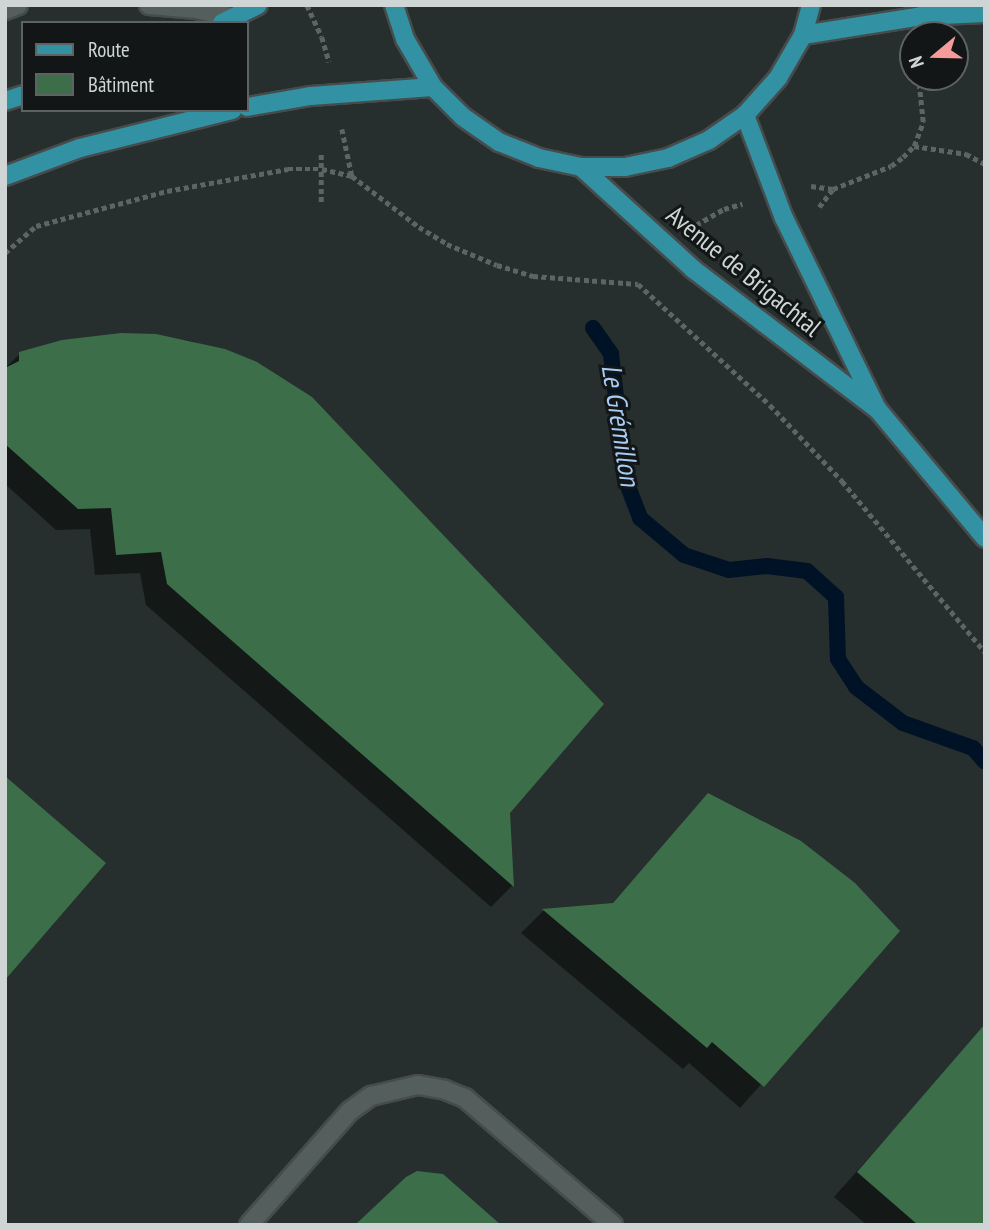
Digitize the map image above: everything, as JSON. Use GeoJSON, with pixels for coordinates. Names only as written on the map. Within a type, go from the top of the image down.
{"type":"FeatureCollection","features":[{"type":"Feature","properties":{"kind":"main road"},"geometry":{"type":"LineString","coordinates":[[228,20],[258,5]]}},
{"type":"Feature","properties":{"kind":"main road"},"geometry":{"type":"LineString","coordinates":[[394,5],[405,40],[433,87],[463,117],[499,142],[539,158],[581,167],[625,167],[668,158],[709,140],[745,115],[778,78],[803,35],[811,5]]}},
{"type":"Feature","properties":{"kind":"main road"},"geometry":{"type":"LineString","coordinates":[[803,35],[921,16],[985,13]]}},
{"type":"Feature","properties":{"kind":"main road"},"geometry":{"type":"LineString","coordinates":[[248,107],[311,96],[433,87]]}},
{"type":"Feature","properties":{"kind":"main road"},"geometry":{"type":"LineString","coordinates":[[5,176],[80,148],[224,112]]}},
{"type":"Feature","properties":{"kind":"main road","name":"Avenue de Brigachtal"},"geometry":{"type":"LineString","coordinates":[[745,115],[775,195],[878,410]]}},
{"type":"Feature","properties":{"kind":"main road","name":"Avenue de Brigachtal"},"geometry":{"type":"LineString","coordinates":[[581,167],[693,269],[878,410],[985,538]]}},
{"type":"Feature","properties":{"kind":"street"},"geometry":{"type":"LineString","coordinates":[[5,10],[18,5]]}},
{"type":"Feature","properties":{"kind":"street"},"geometry":{"type":"LineString","coordinates":[[149,5],[196,9],[228,20]]}},
{"type":"Feature","properties":{"kind":"street"},"geometry":{"type":"LineString","coordinates":[[248,1225],[350,1111],[371,1096],[418,1085],[445,1090],[466,1098],[613,1225]]}},
{"type":"Feature","properties":{"kind":"path"},"geometry":{"type":"LineString","coordinates":[[646,288],[690,229],[709,216],[804,185],[833,189],[891,166],[914,146],[923,122],[920,91]]}},
{"type":"Feature","properties":{"kind":"path"},"geometry":{"type":"LineString","coordinates":[[914,146],[966,153],[985,164]]}},
{"type":"Feature","properties":{"kind":"path"},"geometry":{"type":"LineString","coordinates":[[320,202],[321,152]]}},
{"type":"Feature","properties":{"kind":"path"},"geometry":{"type":"LineString","coordinates":[[5,253],[36,226],[167,191],[288,169],[322,169],[352,176],[419,227],[447,244],[497,265],[533,275],[625,280],[646,288],[770,405],[842,481],[985,652]]}},
{"type":"Feature","properties":{"kind":"path"},"geometry":{"type":"LineString","coordinates":[[818,208],[833,189]]}},
{"type":"Feature","properties":{"kind":"building"},"geometry":{"type":"Polygon","coordinates":[[[121,333],[156,334],[225,349],[257,362],[312,397],[604,704],[510,813],[514,887],[167,584],[161,552],[116,555],[111,508],[78,509],[5,444],[5,368],[19,361],[19,352],[62,340],[121,333]]]}},
{"type":"Feature","properties":{"kind":"building"},"geometry":{"type":"Polygon","coordinates":[[[5,776],[106,863],[5,980],[5,776]]]}},
{"type":"Feature","properties":{"kind":"building"},"geometry":{"type":"Polygon","coordinates":[[[708,793],[801,841],[855,883],[900,931],[764,1087],[712,1042],[707,1048],[542,909],[613,903],[708,793]]]}},
{"type":"Feature","properties":{"kind":"building"},"geometry":{"type":"Polygon","coordinates":[[[985,1024],[985,1225],[918,1225],[857,1172],[985,1024]]]}},
{"type":"Feature","properties":{"kind":"building"},"geometry":{"type":"Polygon","coordinates":[[[417,1171],[443,1174],[501,1225],[355,1225],[406,1177],[417,1171]]]}},
{"type":"Feature","properties":{"kind":"waterway","name":"Le Grémillon"},"geometry":{"type":"LineString","coordinates":[[593,328],[611,354],[626,481],[640,518],[684,555],[729,570],[767,566],[807,571],[836,597],[838,659],[856,687],[903,723],[973,748],[985,762]]}}]}
